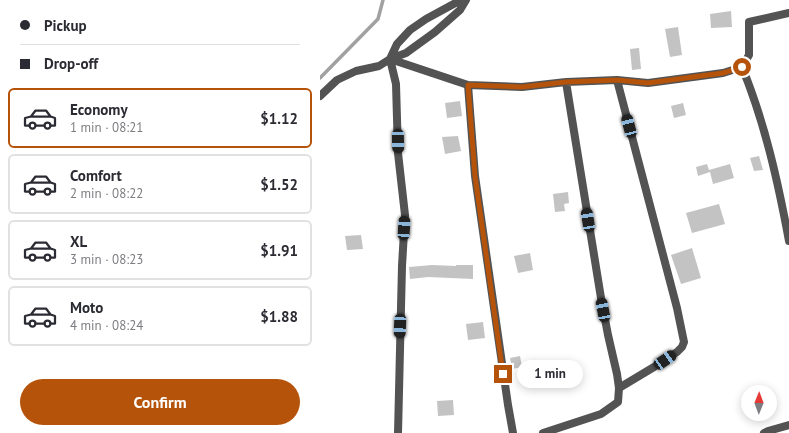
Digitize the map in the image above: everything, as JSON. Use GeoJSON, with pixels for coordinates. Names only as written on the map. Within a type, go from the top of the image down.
{"type":"FeatureCollection","features":[{"type":"Feature","properties":{"kind":"street"},"geometry":{"type":"LineString","coordinates":[[398,433],[405,215],[398,153],[396,84],[390,59],[397,44],[410,30],[426,19],[460,0]]}},
{"type":"Feature","properties":{"kind":"street"},"geometry":{"type":"LineString","coordinates":[[320,96],[337,80],[356,71],[379,66],[390,59],[406,53],[460,10],[466,0]]}},
{"type":"Feature","properties":{"kind":"street"},"geometry":{"type":"LineString","coordinates":[[390,59],[468,85],[522,87],[566,82],[617,80],[648,83],[723,73],[742,67],[749,55],[749,22],[789,13]]}},
{"type":"Feature","properties":{"kind":"street"},"geometry":{"type":"LineString","coordinates":[[742,67],[752,92],[768,143],[789,241]]}},
{"type":"Feature","properties":{"kind":"street"},"geometry":{"type":"LineString","coordinates":[[617,80],[677,308],[684,342],[682,347],[677,352],[619,388]]}},
{"type":"Feature","properties":{"kind":"street"},"geometry":{"type":"LineString","coordinates":[[543,433],[601,414],[618,402],[619,388],[601,298],[566,82]]}},
{"type":"Feature","properties":{"kind":"street"},"geometry":{"type":"LineString","coordinates":[[468,85],[475,176],[513,433]]}},
{"type":"Feature","properties":{"kind":"street"},"geometry":{"type":"LineString","coordinates":[[764,433],[789,425]]}},
{"type":"Feature","properties":{"kind":"building"},"geometry":{"type":"Polygon","coordinates":[[[731,11],[732,27],[711,28],[710,14],[731,11]]]}},
{"type":"Feature","properties":{"kind":"building"},"geometry":{"type":"Polygon","coordinates":[[[678,27],[682,55],[670,57],[665,29],[678,27]]]}},
{"type":"Feature","properties":{"kind":"building"},"geometry":{"type":"Polygon","coordinates":[[[639,48],[641,69],[632,70],[630,49],[639,48]]]}},
{"type":"Feature","properties":{"kind":"building"},"geometry":{"type":"Polygon","coordinates":[[[460,101],[462,116],[447,118],[445,103],[460,101]]]}},
{"type":"Feature","properties":{"kind":"building"},"geometry":{"type":"Polygon","coordinates":[[[683,103],[686,115],[674,118],[671,106],[683,103]]]}},
{"type":"Feature","properties":{"kind":"building"},"geometry":{"type":"Polygon","coordinates":[[[458,136],[461,151],[445,154],[442,137],[458,136]]]}},
{"type":"Feature","properties":{"kind":"building"},"geometry":{"type":"Polygon","coordinates":[[[759,156],[763,170],[754,171],[750,158],[759,156]]]}},
{"type":"Feature","properties":{"kind":"building"},"geometry":{"type":"Polygon","coordinates":[[[707,164],[709,170],[730,164],[734,178],[713,184],[710,172],[698,176],[696,167],[707,164]]]}},
{"type":"Feature","properties":{"kind":"building"},"geometry":{"type":"Polygon","coordinates":[[[568,192],[569,203],[564,204],[565,211],[555,212],[553,194],[568,192]]]}},
{"type":"Feature","properties":{"kind":"building"},"geometry":{"type":"Polygon","coordinates":[[[719,204],[725,224],[692,233],[686,213],[719,204]]]}},
{"type":"Feature","properties":{"kind":"building"},"geometry":{"type":"Polygon","coordinates":[[[361,235],[363,249],[347,250],[345,236],[361,235]]]}},
{"type":"Feature","properties":{"kind":"building"},"geometry":{"type":"Polygon","coordinates":[[[692,248],[701,278],[681,284],[671,255],[692,248]]]}},
{"type":"Feature","properties":{"kind":"building"},"geometry":{"type":"Polygon","coordinates":[[[530,253],[533,270],[518,273],[514,256],[530,253]]]}},
{"type":"Feature","properties":{"kind":"building"},"geometry":{"type":"Polygon","coordinates":[[[432,265],[473,265],[473,279],[428,277],[410,279],[409,267],[432,265]]]}},
{"type":"Feature","properties":{"kind":"building"},"geometry":{"type":"Polygon","coordinates":[[[483,322],[485,338],[468,340],[466,324],[483,322]]]}},
{"type":"Feature","properties":{"kind":"building"},"geometry":{"type":"Polygon","coordinates":[[[520,356],[522,367],[512,369],[510,358],[520,356]]]}},
{"type":"Feature","properties":{"kind":"building"},"geometry":{"type":"Polygon","coordinates":[[[453,400],[454,415],[438,416],[437,401],[453,400]]]}},
{"type":"Feature","properties":{"kind":"waterway"},"geometry":{"type":"LineString","coordinates":[[320,78],[378,19],[383,0]]}},
{"type":"Feature","properties":{"kind":"route"},"geometry":{"type":"LineString","coordinates":[[503,374],[475,176],[468,85],[522,87],[566,82],[617,80],[648,83],[723,73],[742,67]]}}]}
